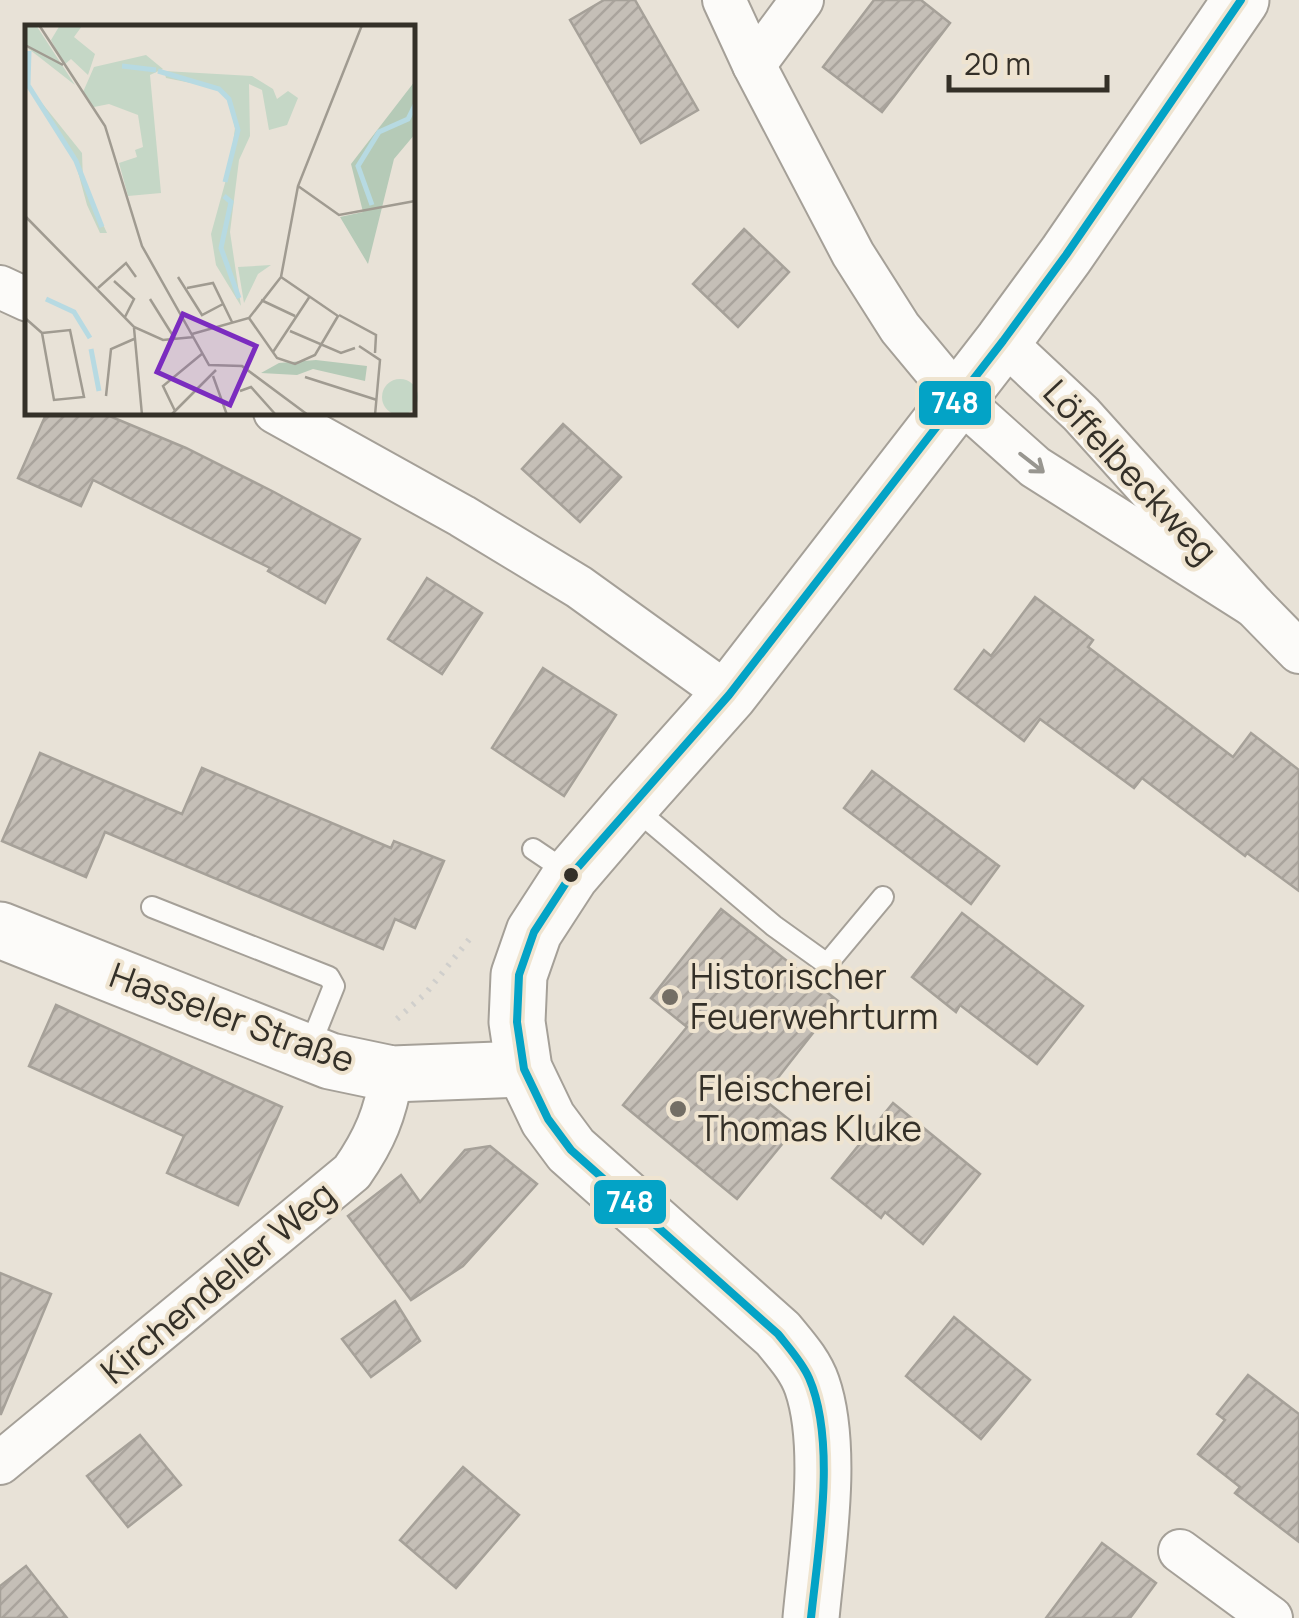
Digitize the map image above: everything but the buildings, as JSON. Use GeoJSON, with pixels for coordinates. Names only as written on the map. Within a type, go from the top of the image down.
{"type":"FeatureCollection","features":[{"type":"Feature","properties":{"kind":"main road"},"geometry":{"type":"LineString","coordinates":[[810,1618],[822,1451],[811,1384],[797,1356],[778,1334],[627,1202],[572,1150],[548,1119],[524,1069],[517,1022],[520,975],[552,862],[630,804],[729,695],[1003,341],[1241,0]]}},
{"type":"Feature","properties":{"kind":"main road","name":"Hasseler Straße"},"geometry":{"type":"LineString","coordinates":[[0,930],[319,1057],[389,1091],[486,1072],[524,1069]]}},
{"type":"Feature","properties":{"kind":"street","name":"Löffelbeckweg"},"geometry":{"type":"LineString","coordinates":[[724,0],[853,254],[900,328],[959,399],[1034,468],[1254,606]]}},
{"type":"Feature","properties":{"kind":"street"},"geometry":{"type":"LineString","coordinates":[[754,65],[802,0]]}},
{"type":"Feature","properties":{"kind":"street"},"geometry":{"type":"LineString","coordinates":[[0,287],[25,299]]}},
{"type":"Feature","properties":{"kind":"street","name":"Löffelbeckweg"},"geometry":{"type":"LineString","coordinates":[[1003,341],[1081,414],[1299,652]]}},
{"type":"Feature","properties":{"kind":"street"},"geometry":{"type":"LineString","coordinates":[[280,415],[462,516],[579,588],[729,695]]}},
{"type":"Feature","properties":{"kind":"street","name":"Kirchendeller Weg"},"geometry":{"type":"LineString","coordinates":[[0,1463],[352,1172],[370,1146],[389,1091]]}},
{"type":"Feature","properties":{"kind":"street"},"geometry":{"type":"LineString","coordinates":[[1180,1550],[1271,1618]]}},
{"type":"Feature","properties":{"kind":"lane"},"geometry":{"type":"LineString","coordinates":[[630,804],[774,926],[827,964],[883,897]]}},
{"type":"Feature","properties":{"kind":"lane"},"geometry":{"type":"LineString","coordinates":[[152,907],[330,977],[334,986],[319,1057]]}},
{"type":"Feature","properties":{"kind":"path"},"geometry":{"type":"LineString","coordinates":[[319,1057],[391,1025],[426,993],[476,932]]}},
{"type":"Feature","properties":{"kind":"transit line","name":"748"},"geometry":{"type":"LineString","coordinates":[[811,1618],[824,1464],[817,1404],[809,1378],[778,1334],[571,1150],[548,1119],[524,1069],[517,1022],[519,975],[534,932],[571,875],[729,695],[1003,341],[1241,0]]}},
{"type":"Feature","properties":{"kind":"place","name":"Historischer Feuerwehrturm"},"geometry":{"type":"Point","coordinates":[670,997]}},
{"type":"Feature","properties":{"kind":"place","name":"Fleischerei Thomas Kluke"},"geometry":{"type":"Point","coordinates":[678,1109]}}]}
